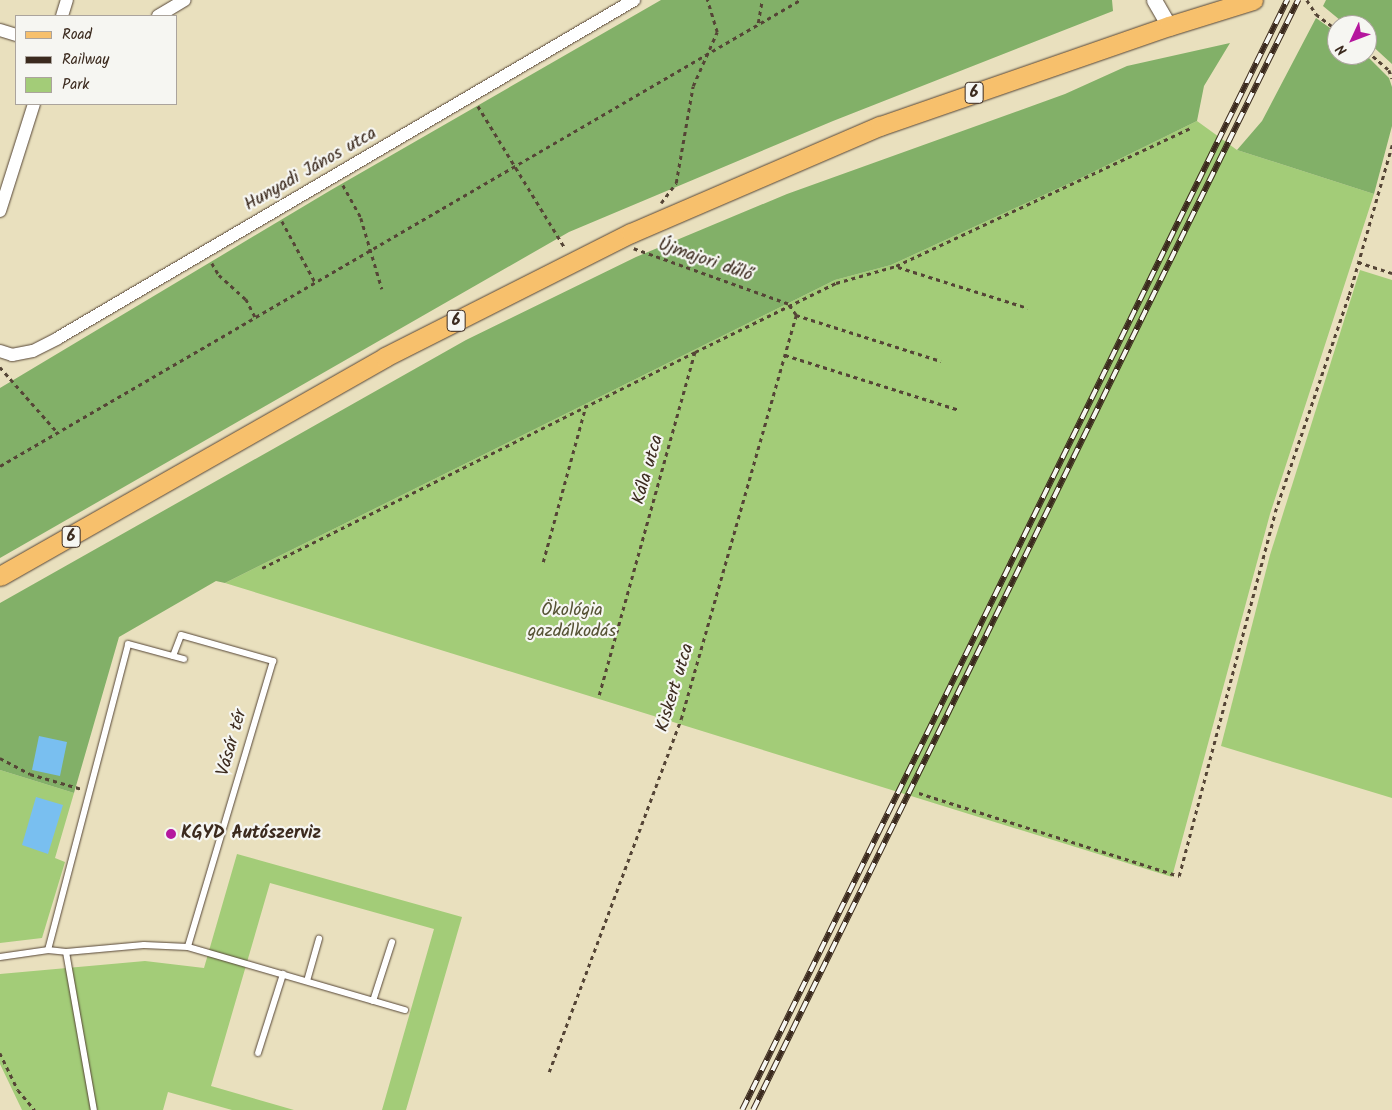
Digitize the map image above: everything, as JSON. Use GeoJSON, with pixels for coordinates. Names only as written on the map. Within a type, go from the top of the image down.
{"type":"FeatureCollection","features":[{"type":"Feature","properties":{"kind":"main road","name":"6"},"geometry":{"type":"LineString","coordinates":[[0,576],[385,357],[575,260],[652,224],[880,126],[1168,26],[1253,0]]}},
{"type":"Feature","properties":{"kind":"street"},"geometry":{"type":"LineString","coordinates":[[62,15],[67,0]]}},
{"type":"Feature","properties":{"kind":"street"},"geometry":{"type":"LineString","coordinates":[[160,15],[185,0]]}},
{"type":"Feature","properties":{"kind":"street","name":"Hunyadi János utca"},"geometry":{"type":"LineString","coordinates":[[0,351],[12,354],[33,351],[209,251],[634,0]]}},
{"type":"Feature","properties":{"kind":"street"},"geometry":{"type":"LineString","coordinates":[[1154,0],[1168,26]]}},
{"type":"Feature","properties":{"kind":"street"},"geometry":{"type":"LineString","coordinates":[[0,30],[15,35]]}},
{"type":"Feature","properties":{"kind":"street"},"geometry":{"type":"LineString","coordinates":[[0,211],[34,105]]}},
{"type":"Feature","properties":{"kind":"lane","name":"Vásár tér"},"geometry":{"type":"LineString","coordinates":[[174,656],[181,635],[273,661],[188,947]]}},
{"type":"Feature","properties":{"kind":"lane"},"geometry":{"type":"LineString","coordinates":[[48,950],[88,791],[128,644],[184,659]]}},
{"type":"Feature","properties":{"kind":"lane"},"geometry":{"type":"LineString","coordinates":[[307,981],[319,939]]}},
{"type":"Feature","properties":{"kind":"lane"},"geometry":{"type":"LineString","coordinates":[[373,1001],[392,942]]}},
{"type":"Feature","properties":{"kind":"lane"},"geometry":{"type":"LineString","coordinates":[[0,957],[48,950],[66,952],[144,945],[188,947],[405,1010]]}},
{"type":"Feature","properties":{"kind":"lane"},"geometry":{"type":"LineString","coordinates":[[66,952],[94,1110]]}},
{"type":"Feature","properties":{"kind":"lane"},"geometry":{"type":"LineString","coordinates":[[258,1053],[283,974]]}},
{"type":"Feature","properties":{"kind":"path"},"geometry":{"type":"LineString","coordinates":[[652,224],[666,194],[676,183],[693,86],[709,53],[716,32],[706,0]]}},
{"type":"Feature","properties":{"kind":"path"},"geometry":{"type":"LineString","coordinates":[[758,24],[762,0]]}},
{"type":"Feature","properties":{"kind":"path"},"geometry":{"type":"LineString","coordinates":[[0,466],[800,0]]}},
{"type":"Feature","properties":{"kind":"path"},"geometry":{"type":"LineString","coordinates":[[1307,0],[1316,14],[1327,22]]}},
{"type":"Feature","properties":{"kind":"path"},"geometry":{"type":"LineString","coordinates":[[1377,60],[1389,70],[1392,78]]}},
{"type":"Feature","properties":{"kind":"path"},"geometry":{"type":"LineString","coordinates":[[472,96],[556,239],[575,260]]}},
{"type":"Feature","properties":{"kind":"path"},"geometry":{"type":"LineString","coordinates":[[262,568],[789,305],[836,283],[896,266],[1191,128]]}},
{"type":"Feature","properties":{"kind":"path"},"geometry":{"type":"LineString","coordinates":[[919,793],[1179,876],[1275,512],[1358,262],[1392,145]]}},
{"type":"Feature","properties":{"kind":"path"},"geometry":{"type":"LineString","coordinates":[[338,175],[361,218],[382,289]]}},
{"type":"Feature","properties":{"kind":"path"},"geometry":{"type":"LineString","coordinates":[[277,211],[315,282]]}},
{"type":"Feature","properties":{"kind":"path","name":"Újmajori dűlő"},"geometry":{"type":"LineString","coordinates":[[613,242],[789,305]]}},
{"type":"Feature","properties":{"kind":"path"},"geometry":{"type":"LineString","coordinates":[[209,251],[219,275],[246,299],[255,318]]}},
{"type":"Feature","properties":{"kind":"path"},"geometry":{"type":"LineString","coordinates":[[1358,262],[1392,273]]}},
{"type":"Feature","properties":{"kind":"path"},"geometry":{"type":"LineString","coordinates":[[896,266],[1028,308]]}},
{"type":"Feature","properties":{"kind":"path"},"geometry":{"type":"LineString","coordinates":[[789,305],[796,315],[941,361]]}},
{"type":"Feature","properties":{"kind":"path","name":"Kiskert utca"},"geometry":{"type":"LineString","coordinates":[[549,1072],[681,719],[796,315]]}},
{"type":"Feature","properties":{"kind":"path","name":"Kála utca"},"geometry":{"type":"LineString","coordinates":[[599,696],[695,352]]}},
{"type":"Feature","properties":{"kind":"path"},"geometry":{"type":"LineString","coordinates":[[785,355],[958,410]]}},
{"type":"Feature","properties":{"kind":"path"},"geometry":{"type":"LineString","coordinates":[[0,367],[58,432]]}},
{"type":"Feature","properties":{"kind":"path"},"geometry":{"type":"LineString","coordinates":[[543,562],[586,405]]}},
{"type":"Feature","properties":{"kind":"path"},"geometry":{"type":"LineString","coordinates":[[0,758],[30,774],[88,791]]}},
{"type":"Feature","properties":{"kind":"path"},"geometry":{"type":"LineString","coordinates":[[0,1053],[18,1090],[36,1110]]}},
{"type":"Feature","properties":{"kind":"green space"},"geometry":{"type":"Polygon","coordinates":[[[661,0],[1112,0],[1113,11],[833,121],[569,232],[0,558],[0,388],[331,190],[661,0]]]}},
{"type":"Feature","properties":{"kind":"green space"},"geometry":{"type":"Polygon","coordinates":[[[1326,0],[1392,0],[1392,64],[1377,50],[1377,15],[1334,15],[1323,6],[1326,0]]]}},
{"type":"Feature","properties":{"kind":"green space"},"geometry":{"type":"Polygon","coordinates":[[[1316,18],[1327,26],[1327,65],[1376,65],[1389,78],[1392,87],[1392,126],[1374,194],[1237,150],[1262,121],[1316,18]]]}},
{"type":"Feature","properties":{"kind":"green space"},"geometry":{"type":"Polygon","coordinates":[[[1230,43],[1204,86],[1197,121],[1081,178],[891,265],[835,280],[225,583],[216,581],[119,637],[74,793],[0,770],[0,603],[466,340],[636,257],[787,194],[1065,94],[1127,66],[1230,43]]]}},
{"type":"Feature","properties":{"kind":"green space","name":"Ökológia gazdálkodás"},"geometry":{"type":"Polygon","coordinates":[[[1197,121],[1237,150],[1374,194],[1270,514],[1172,877],[225,583],[835,280],[891,265],[1081,178],[1197,121]]]}},
{"type":"Feature","properties":{"kind":"green space"},"geometry":{"type":"Polygon","coordinates":[[[1360,270],[1392,280],[1392,798],[1221,746],[1270,555],[1360,270]]]}},
{"type":"Feature","properties":{"kind":"green space"},"geometry":{"type":"Polygon","coordinates":[[[0,770],[74,793],[55,858],[65,862],[42,938],[0,943],[0,770]]]}},
{"type":"Feature","properties":{"kind":"green space"},"geometry":{"type":"Polygon","coordinates":[[[237,854],[462,917],[406,1110],[382,1110],[434,929],[270,883],[211,1086],[294,1110],[232,1110],[168,1092],[163,1110],[22,1110],[0,1064],[0,974],[145,961],[204,968],[237,854]]]}},
{"type":"Feature","properties":{"kind":"water"},"geometry":{"type":"Polygon","coordinates":[[[39,736],[67,742],[60,776],[32,770],[39,736]]]}},
{"type":"Feature","properties":{"kind":"water"},"geometry":{"type":"Polygon","coordinates":[[[36,797],[63,805],[48,854],[22,845],[36,797]]]}},
{"type":"Feature","properties":{"kind":"railway"},"geometry":{"type":"LineString","coordinates":[[742,1110],[1287,0]]}},
{"type":"Feature","properties":{"kind":"railway"},"geometry":{"type":"LineString","coordinates":[[753,1110],[1298,0]]}},
{"type":"Feature","properties":{"kind":"place","name":"KGYD Autószerviz"},"geometry":{"type":"Point","coordinates":[171,834]}}]}
